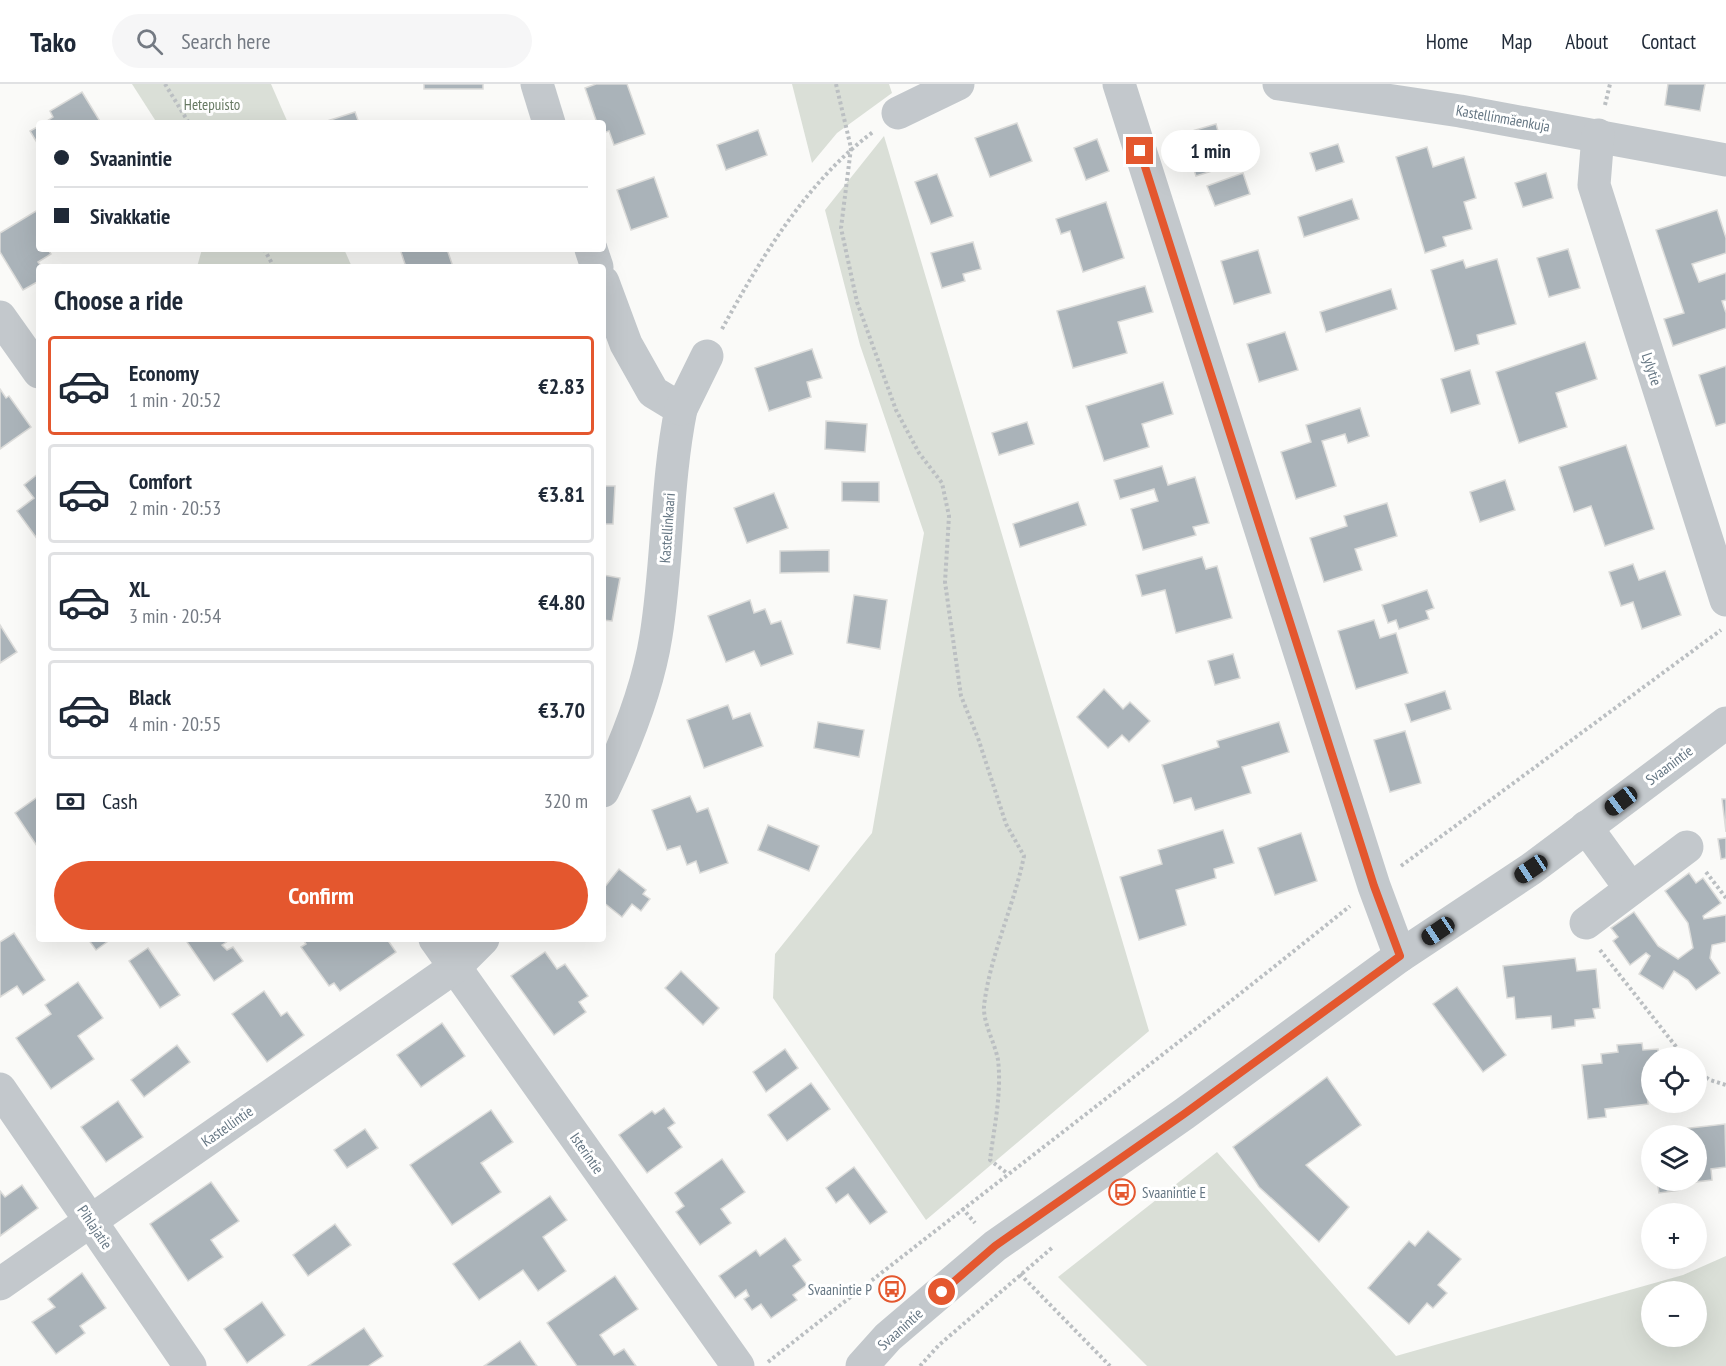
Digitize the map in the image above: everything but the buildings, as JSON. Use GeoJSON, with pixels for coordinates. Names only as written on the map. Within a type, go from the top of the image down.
{"type":"FeatureCollection","features":[{"type":"Feature","properties":{"kind":"street"},"geometry":{"type":"LineString","coordinates":[[537,84],[548,120]]}},
{"type":"Feature","properties":{"kind":"street"},"geometry":{"type":"LineString","coordinates":[[898,113],[958,84]]}},
{"type":"Feature","properties":{"kind":"street"},"geometry":{"type":"LineString","coordinates":[[1119,84],[1374,886],[1400,956]]}},
{"type":"Feature","properties":{"kind":"street","name":"Kastellinmäenkuja"},"geometry":{"type":"LineString","coordinates":[[1279,84],[1460,111],[1726,159]]}},
{"type":"Feature","properties":{"kind":"street","name":"Lylytie"},"geometry":{"type":"LineString","coordinates":[[1598,135],[1594,185],[1726,600]]}},
{"type":"Feature","properties":{"kind":"street"},"geometry":{"type":"LineString","coordinates":[[606,290],[626,344],[653,392],[681,409]]}},
{"type":"Feature","properties":{"kind":"street"},"geometry":{"type":"LineString","coordinates":[[0,316],[36,368]]}},
{"type":"Feature","properties":{"kind":"street","name":"Kastellinkaari"},"geometry":{"type":"LineString","coordinates":[[606,785],[627,741],[656,638],[666,552],[673,450],[681,409],[707,356]]}},
{"type":"Feature","properties":{"kind":"street","name":"Svaanintie"},"geometry":{"type":"LineString","coordinates":[[862,1366],[888,1337],[995,1246],[1184,1114],[1400,956],[1531,869],[1726,723]]}},
{"type":"Feature","properties":{"kind":"street"},"geometry":{"type":"LineString","coordinates":[[1586,827],[1631,889]]}},
{"type":"Feature","properties":{"kind":"street"},"geometry":{"type":"LineString","coordinates":[[1586,923],[1687,847]]}},
{"type":"Feature","properties":{"kind":"street","name":"Isterintie"},"geometry":{"type":"LineString","coordinates":[[437,942],[738,1366]]}},
{"type":"Feature","properties":{"kind":"street"},"geometry":{"type":"LineString","coordinates":[[455,967],[480,942]]}},
{"type":"Feature","properties":{"kind":"street","name":"Kastellintie"},"geometry":{"type":"LineString","coordinates":[[0,1284],[455,967]]}},
{"type":"Feature","properties":{"kind":"street","name":"Pihlajatie"},"geometry":{"type":"LineString","coordinates":[[0,1089],[190,1366]]}},
{"type":"Feature","properties":{"kind":"path"},"geometry":{"type":"LineString","coordinates":[[165,84],[187,120]]}},
{"type":"Feature","properties":{"kind":"path"},"geometry":{"type":"LineString","coordinates":[[836,84],[851,148],[841,228],[857,302],[896,410],[919,453],[942,483],[949,516],[945,582],[961,696],[978,738],[1006,824],[1024,856],[1018,884],[1000,937],[984,1009],[998,1060],[997,1102],[990,1160],[1008,1174]]}},
{"type":"Feature","properties":{"kind":"path"},"geometry":{"type":"LineString","coordinates":[[707,356],[745,287],[792,216],[851,148],[898,113]]}},
{"type":"Feature","properties":{"kind":"path"},"geometry":{"type":"LineString","coordinates":[[763,1366],[962,1208],[1231,1002],[1374,886],[1726,626]]}},
{"type":"Feature","properties":{"kind":"path"},"geometry":{"type":"LineString","coordinates":[[1586,923],[1604,957],[1676,1047]]}},
{"type":"Feature","properties":{"kind":"path"},"geometry":{"type":"LineString","coordinates":[[1707,1078],[1726,1085]]}},
{"type":"Feature","properties":{"kind":"path"},"geometry":{"type":"LineString","coordinates":[[962,1208],[1020,1273],[1110,1366]]}},
{"type":"Feature","properties":{"kind":"path"},"geometry":{"type":"LineString","coordinates":[[920,1366],[939,1345],[1020,1273]]}},
{"type":"Feature","properties":{"kind":"green space","name":"Hetepuisto"},"geometry":{"type":"Polygon","coordinates":[[[132,84],[271,84],[287,120],[155,120],[132,84]]]}},
{"type":"Feature","properties":{"kind":"green space"},"geometry":{"type":"Polygon","coordinates":[[[792,84],[889,84],[892,93],[837,133],[812,163],[792,84]]]}},
{"type":"Feature","properties":{"kind":"green space"},"geometry":{"type":"Polygon","coordinates":[[[884,136],[1149,1031],[926,1220],[773,998],[775,954],[872,833],[924,533],[860,345],[825,210],[884,136]]]}},
{"type":"Feature","properties":{"kind":"green space"},"geometry":{"type":"Polygon","coordinates":[[[201,252],[345,252],[351,264],[198,264],[201,252]]]}},
{"type":"Feature","properties":{"kind":"green space"},"geometry":{"type":"Polygon","coordinates":[[[1217,1152],[1396,1356],[1641,1287],[1641,1347],[1707,1347],[1707,1281],[1662,1281],[1697,1269],[1707,1269],[1707,1264],[1726,1256],[1726,1366],[1147,1366],[1058,1277],[1217,1152]]]}},
{"type":"Feature","properties":{"kind":"place","name":"Svaanintie E"},"geometry":{"type":"Point","coordinates":[1122,1192]}},
{"type":"Feature","properties":{"kind":"place","name":"Svaanintie P"},"geometry":{"type":"Point","coordinates":[892,1289]}},
{"type":"Feature","properties":{"kind":"route"},"geometry":{"type":"LineString","coordinates":[[942,1292],[995,1246],[1184,1114],[1400,956],[1374,886],[1140,151]]}}]}
